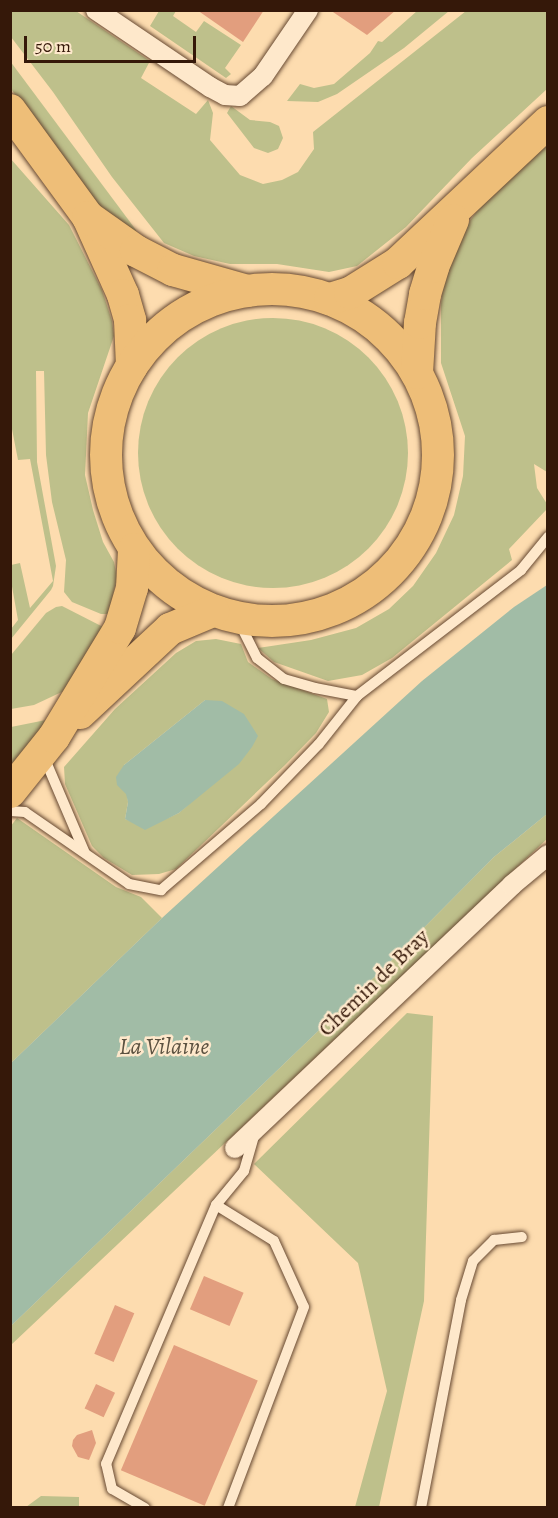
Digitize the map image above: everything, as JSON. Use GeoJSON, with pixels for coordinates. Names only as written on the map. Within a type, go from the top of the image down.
{"type":"FeatureCollection","features":[{"type":"Feature","properties":{"kind":"main road"},"geometry":{"type":"LineString","coordinates":[[10,110],[88,217],[123,295],[130,320],[132,366]]}},
{"type":"Feature","properties":{"kind":"main road"},"geometry":{"type":"LineString","coordinates":[[330,299],[350,293],[398,263],[548,122]]}},
{"type":"Feature","properties":{"kind":"main road"},"geometry":{"type":"LineString","coordinates":[[417,373],[420,323],[428,285],[433,267],[459,208]]}},
{"type":"Feature","properties":{"kind":"main road"},"geometry":{"type":"LineString","coordinates":[[88,217],[136,251],[174,270],[248,291]]}},
{"type":"Feature","properties":{"kind":"main road"},"geometry":{"type":"LineString","coordinates":[[289,290],[330,299],[371,321],[388,336],[417,373],[434,420],[438,471],[425,520],[413,543],[380,581],[337,608],[288,621],[225,614],[169,586],[134,549],[113,506],[106,458],[112,410],[132,366],[149,344],[186,314],[220,297],[248,291],[289,290]]}},
{"type":"Feature","properties":{"kind":"main road"},"geometry":{"type":"LineString","coordinates":[[10,792],[48,745],[120,628],[130,599],[134,549]]}},
{"type":"Feature","properties":{"kind":"main road"},"geometry":{"type":"LineString","coordinates":[[48,745],[170,629],[225,614]]}},
{"type":"Feature","properties":{"kind":"street"},"geometry":{"type":"LineString","coordinates":[[96,10],[210,87],[225,95],[240,96],[263,75],[308,10]]}},
{"type":"Feature","properties":{"kind":"street","name":"Chemin de Bray"},"geometry":{"type":"LineString","coordinates":[[235,1148],[512,885],[548,855]]}},
{"type":"Feature","properties":{"kind":"lane"},"geometry":{"type":"LineString","coordinates":[[10,811],[25,812],[129,884],[161,890],[261,804],[319,744],[357,696],[521,570],[548,537]]}},
{"type":"Feature","properties":{"kind":"lane"},"geometry":{"type":"LineString","coordinates":[[225,614],[257,658],[284,679],[357,696]]}},
{"type":"Feature","properties":{"kind":"lane"},"geometry":{"type":"LineString","coordinates":[[48,745],[85,853]]}},
{"type":"Feature","properties":{"kind":"lane"},"geometry":{"type":"LineString","coordinates":[[145,1508],[112,1489],[106,1464],[216,1205],[244,1171],[257,1126]]}},
{"type":"Feature","properties":{"kind":"lane"},"geometry":{"type":"LineString","coordinates":[[216,1205],[274,1241],[304,1307],[228,1508]]}},
{"type":"Feature","properties":{"kind":"lane"},"geometry":{"type":"LineString","coordinates":[[421,1508],[461,1300],[473,1261],[494,1240],[522,1237]]}},
{"type":"Feature","properties":{"kind":"green space"},"geometry":{"type":"Polygon","coordinates":[[[11,10],[76,11],[150,61],[141,78],[196,114],[208,100],[213,113],[210,140],[240,175],[263,184],[282,180],[298,172],[314,149],[313,132],[466,11],[547,11],[547,89],[472,158],[406,227],[357,266],[329,272],[277,264],[230,264],[194,256],[164,243],[112,177],[53,92],[11,37],[11,10]]]}},
{"type":"Feature","properties":{"kind":"green space"},"geometry":{"type":"Polygon","coordinates":[[[159,11],[176,11],[173,16],[196,32],[204,21],[241,45],[225,68],[231,74],[226,78],[150,26],[159,11]]]}},
{"type":"Feature","properties":{"kind":"green space"},"geometry":{"type":"Polygon","coordinates":[[[417,11],[449,11],[404,48],[337,94],[318,102],[287,101],[300,84],[314,88],[334,84],[370,53],[378,41],[382,42],[417,11]]]}},
{"type":"Feature","properties":{"kind":"green space"},"geometry":{"type":"Polygon","coordinates":[[[10,61],[136,230],[137,240],[104,212],[11,89],[10,61]]]}},
{"type":"Feature","properties":{"kind":"green space"},"geometry":{"type":"Polygon","coordinates":[[[231,106],[250,120],[270,122],[279,126],[283,138],[278,149],[268,153],[254,148],[227,113],[231,106]]]}},
{"type":"Feature","properties":{"kind":"green space"},"geometry":{"type":"Polygon","coordinates":[[[547,142],[547,472],[534,464],[537,488],[547,504],[547,509],[509,549],[512,560],[392,658],[362,675],[328,681],[274,662],[258,648],[311,640],[356,628],[389,609],[413,586],[436,553],[454,515],[463,476],[465,436],[441,363],[441,304],[445,268],[458,238],[481,205],[547,142]]]}},
{"type":"Feature","properties":{"kind":"green space"},"geometry":{"type":"Polygon","coordinates":[[[10,158],[69,225],[102,290],[112,321],[114,336],[88,413],[85,475],[103,542],[114,562],[117,577],[109,614],[101,614],[72,602],[64,592],[66,560],[52,502],[46,455],[44,371],[36,371],[37,462],[56,566],[53,586],[51,590],[11,639],[11,629],[18,620],[11,581],[11,565],[20,563],[30,608],[53,581],[30,459],[18,460],[11,424],[10,158]]]}},
{"type":"Feature","properties":{"kind":"green space"},"geometry":{"type":"Polygon","coordinates":[[[260,318],[286,318],[325,328],[348,340],[369,357],[386,378],[398,401],[406,427],[408,453],[406,479],[398,505],[386,528],[369,549],[348,566],[312,583],[286,588],[260,588],[234,583],[209,572],[187,558],[168,539],[154,517],[143,492],[138,466],[138,440],[143,414],[154,389],[168,367],[187,348],[209,334],[234,323],[260,318]]]}},
{"type":"Feature","properties":{"kind":"green space"},"geometry":{"type":"Polygon","coordinates":[[[62,606],[109,630],[66,690],[34,705],[11,709],[11,655],[46,613],[62,606]]]}},
{"type":"Feature","properties":{"kind":"green space"},"geometry":{"type":"Polygon","coordinates":[[[216,639],[241,644],[248,662],[272,679],[327,699],[329,712],[316,733],[285,765],[176,869],[159,874],[132,875],[104,858],[92,846],[65,784],[64,767],[115,709],[176,653],[196,641],[216,639]],[[205,700],[124,765],[128,802],[125,819],[135,823],[168,818],[179,813],[215,781],[205,700]]]}},
{"type":"Feature","properties":{"kind":"green space"},"geometry":{"type":"Polygon","coordinates":[[[46,720],[11,770],[11,727],[46,720]]]}},
{"type":"Feature","properties":{"kind":"green space"},"geometry":{"type":"Polygon","coordinates":[[[547,814],[547,839],[11,1345],[11,1326],[389,963],[494,857],[547,814]]]}},
{"type":"Feature","properties":{"kind":"green space"},"geometry":{"type":"Polygon","coordinates":[[[17,818],[116,887],[141,897],[162,918],[11,1063],[10,827],[17,818]]]}},
{"type":"Feature","properties":{"kind":"green space"},"geometry":{"type":"Polygon","coordinates":[[[407,1013],[433,1016],[424,1301],[379,1507],[355,1507],[387,1391],[358,1263],[254,1164],[407,1013]]]}},
{"type":"Feature","properties":{"kind":"green space"},"geometry":{"type":"Polygon","coordinates":[[[41,1496],[79,1497],[79,1507],[26,1507],[41,1496]]]}},
{"type":"Feature","properties":{"kind":"water","name":"La Vilaine"},"geometry":{"type":"Polygon","coordinates":[[[547,585],[547,814],[494,857],[389,963],[11,1326],[11,1063],[162,918],[422,681],[514,607],[547,585]]]}},
{"type":"Feature","properties":{"kind":"water"},"geometry":{"type":"Polygon","coordinates":[[[205,700],[222,701],[244,714],[258,736],[252,747],[239,764],[179,813],[145,830],[125,819],[128,802],[126,794],[117,785],[116,777],[124,765],[205,700]]]}},
{"type":"Feature","properties":{"kind":"building"},"geometry":{"type":"Polygon","coordinates":[[[197,10],[264,10],[243,42],[197,10]]]}},
{"type":"Feature","properties":{"kind":"building"},"geometry":{"type":"Polygon","coordinates":[[[330,10],[396,10],[367,35],[330,10]]]}},
{"type":"Feature","properties":{"kind":"building"},"geometry":{"type":"Polygon","coordinates":[[[204,1276],[244,1293],[230,1326],[190,1309],[204,1276]]]}},
{"type":"Feature","properties":{"kind":"building"},"geometry":{"type":"Polygon","coordinates":[[[115,1305],[134,1313],[114,1362],[94,1354],[115,1305]]]}},
{"type":"Feature","properties":{"kind":"building"},"geometry":{"type":"Polygon","coordinates":[[[174,1345],[258,1381],[205,1506],[121,1470],[174,1345]]]}},
{"type":"Feature","properties":{"kind":"building"},"geometry":{"type":"Polygon","coordinates":[[[96,1384],[115,1393],[104,1417],[85,1408],[96,1384]]]}},
{"type":"Feature","properties":{"kind":"building"},"geometry":{"type":"Polygon","coordinates":[[[92,1430],[96,1443],[89,1460],[78,1457],[72,1446],[73,1440],[77,1435],[92,1430]]]}}]}
